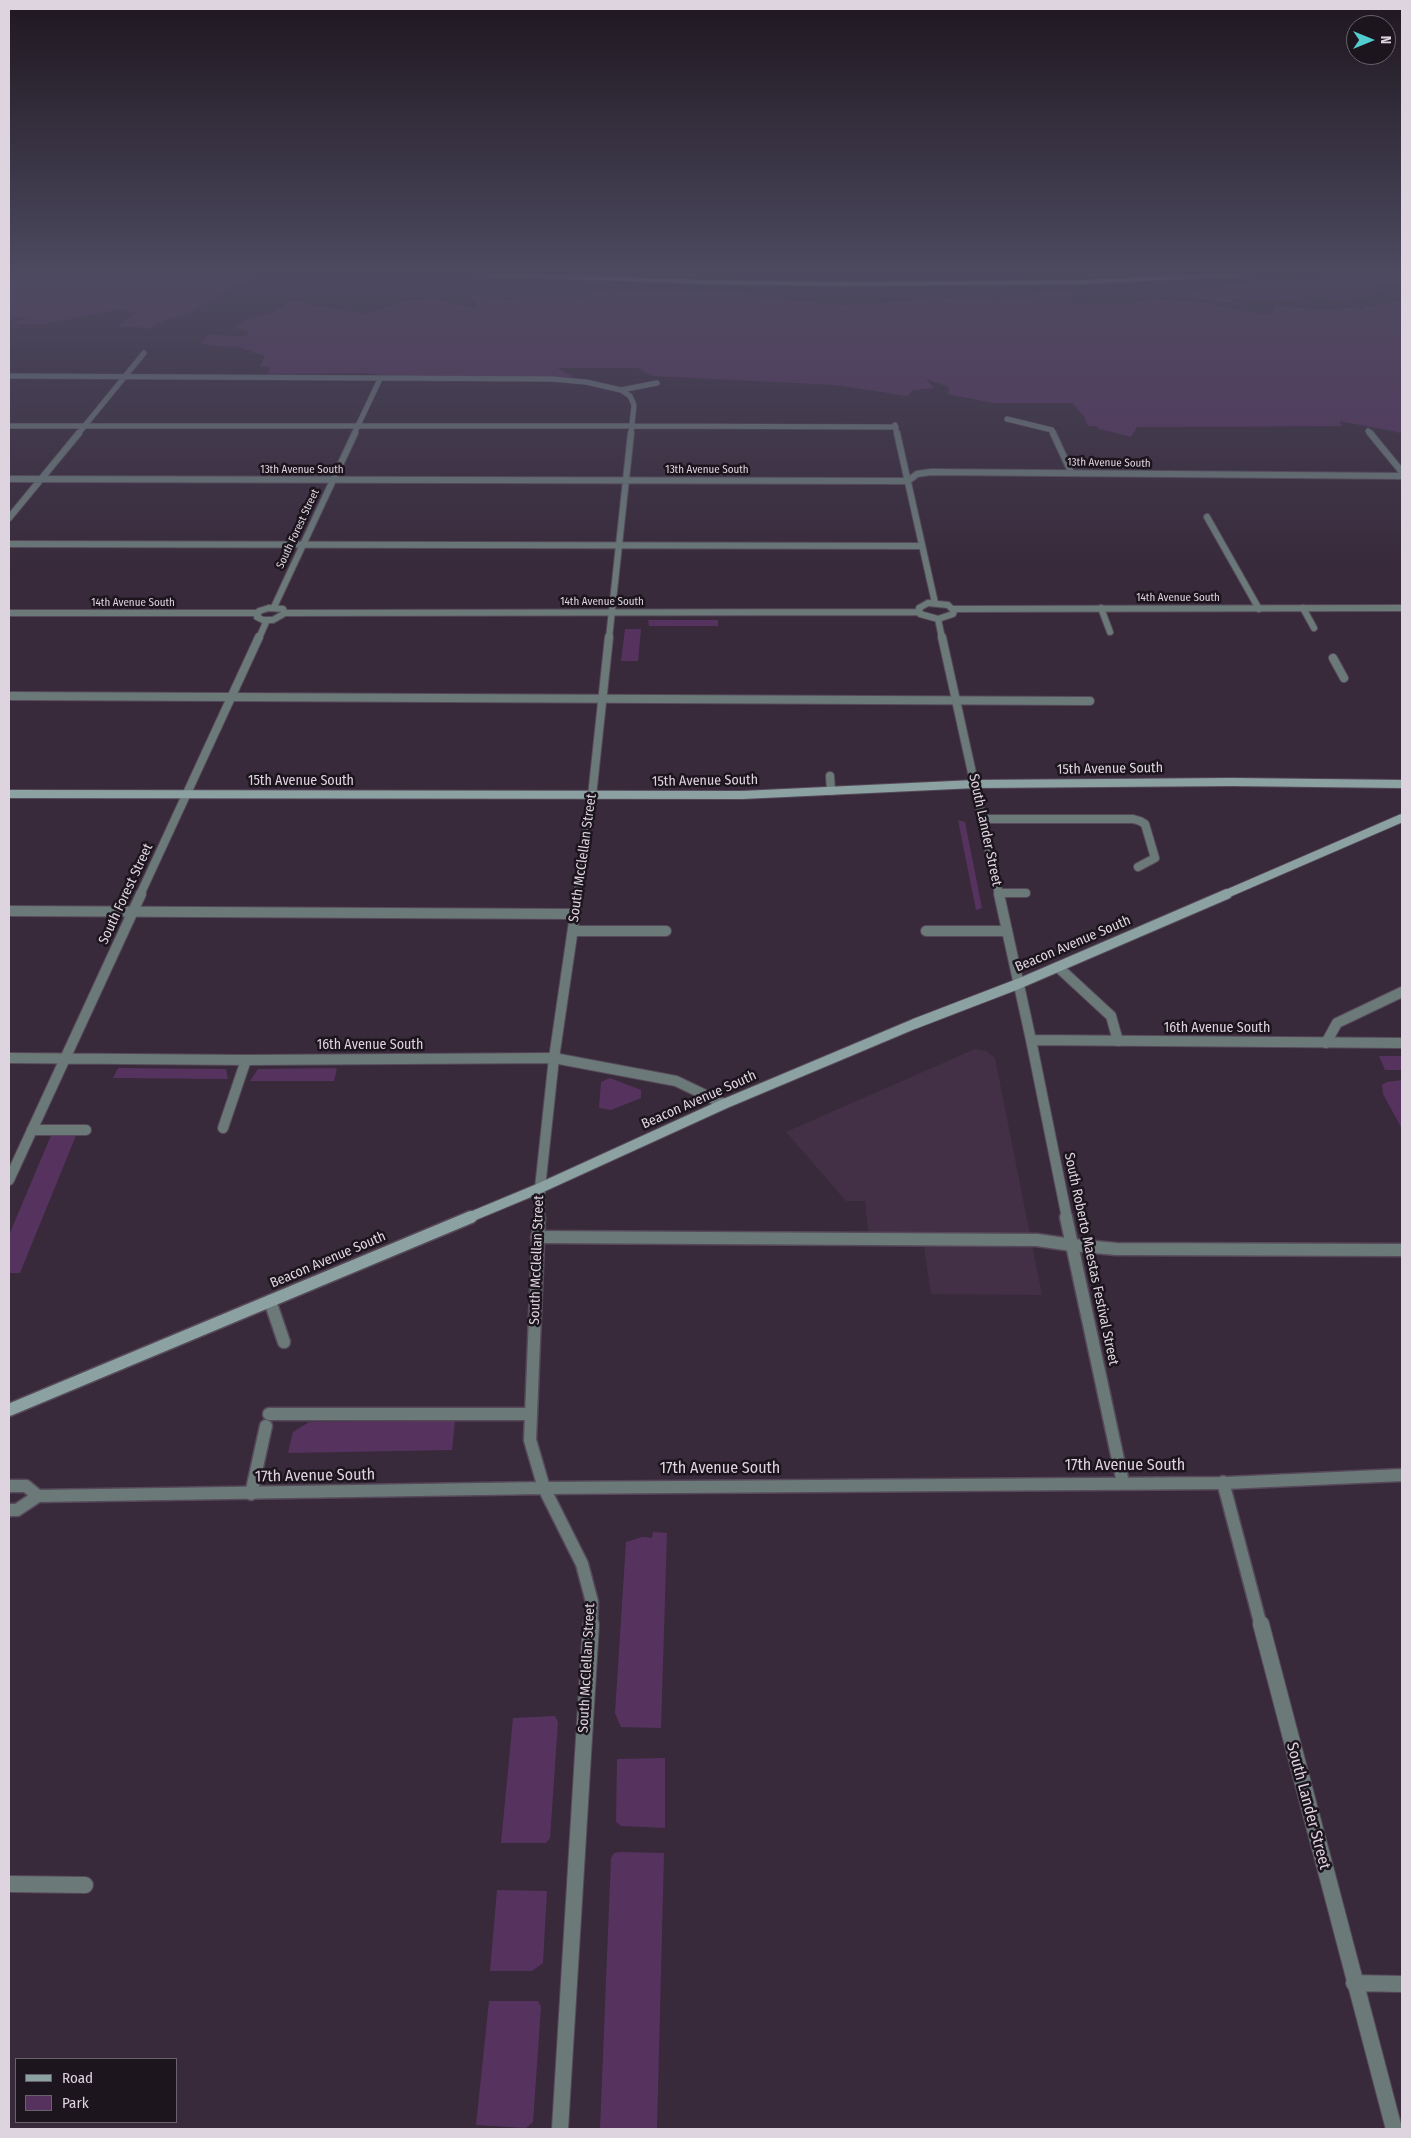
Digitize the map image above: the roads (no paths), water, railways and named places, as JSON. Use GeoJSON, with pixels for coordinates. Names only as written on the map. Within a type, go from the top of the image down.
{"type":"FeatureCollection","features":[{"type":"Feature","properties":{"kind":"main road","name":"15th Avenue South"},"geometry":{"type":"LineString","coordinates":[[9,794],[742,795],[975,784],[1232,782],[1402,784]]}},
{"type":"Feature","properties":{"kind":"main road","name":"Beacon Avenue South"},"geometry":{"type":"LineString","coordinates":[[9,1410],[540,1188],[724,1104],[914,1024],[1018,984],[1402,818]]}},
{"type":"Feature","properties":{"kind":"street"},"geometry":{"type":"LineString","coordinates":[[9,518],[128,372]]}},
{"type":"Feature","properties":{"kind":"street"},"geometry":{"type":"LineString","coordinates":[[9,376],[570,380],[621,390],[657,382]]}},
{"type":"Feature","properties":{"kind":"street","name":"South Forest Street"},"geometry":{"type":"LineString","coordinates":[[274,607],[380,378]]}},
{"type":"Feature","properties":{"kind":"street","name":"South McClellan Street"},"geometry":{"type":"LineString","coordinates":[[560,2129],[592,1602],[582,1564],[544,1488],[530,1440],[536,1237],[554,1058],[592,796],[626,480],[632,400],[621,390]]}},
{"type":"Feature","properties":{"kind":"street"},"geometry":{"type":"LineString","coordinates":[[1007,419],[1052,430],[1071,472]]}},
{"type":"Feature","properties":{"kind":"street"},"geometry":{"type":"LineString","coordinates":[[9,426],[896,426],[935,603]]}},
{"type":"Feature","properties":{"kind":"street"},"geometry":{"type":"LineString","coordinates":[[1368,431],[1402,474]]}},
{"type":"Feature","properties":{"kind":"street","name":"13th Avenue South"},"geometry":{"type":"LineString","coordinates":[[9,480],[908,481],[917,474],[931,472],[1402,474]]}},
{"type":"Feature","properties":{"kind":"street"},"geometry":{"type":"LineString","coordinates":[[1206,517],[1259,608]]}},
{"type":"Feature","properties":{"kind":"street"},"geometry":{"type":"LineString","coordinates":[[9,544],[922,546]]}},
{"type":"Feature","properties":{"kind":"street"},"geometry":{"type":"LineString","coordinates":[[935,603],[948,605],[953,609],[953,614],[950,616],[938,619],[925,616],[919,612],[919,608],[923,605],[935,603]]}},
{"type":"Feature","properties":{"kind":"street"},"geometry":{"type":"LineString","coordinates":[[274,607],[283,609],[285,613],[277,619],[268,620],[257,617],[257,613],[263,609],[274,607]]}},
{"type":"Feature","properties":{"kind":"street"},"geometry":{"type":"LineString","coordinates":[[1101,608],[1110,632]]}},
{"type":"Feature","properties":{"kind":"street"},"geometry":{"type":"LineString","coordinates":[[1303,608],[1314,628]]}},
{"type":"Feature","properties":{"kind":"street","name":"14th Avenue South"},"geometry":{"type":"LineString","coordinates":[[953,609],[1402,608]]}},
{"type":"Feature","properties":{"kind":"street","name":"14th Avenue South"},"geometry":{"type":"LineString","coordinates":[[285,613],[919,612]]}},
{"type":"Feature","properties":{"kind":"street","name":"14th Avenue South"},"geometry":{"type":"LineString","coordinates":[[9,613],[257,613]]}},
{"type":"Feature","properties":{"kind":"street","name":"South Lander Street"},"geometry":{"type":"LineString","coordinates":[[938,619],[1031,1040]]}},
{"type":"Feature","properties":{"kind":"street","name":"South Forest Street"},"geometry":{"type":"LineString","coordinates":[[9,1180],[268,620]]}},
{"type":"Feature","properties":{"kind":"street"},"geometry":{"type":"LineString","coordinates":[[1332,658],[1344,678]]}},
{"type":"Feature","properties":{"kind":"street"},"geometry":{"type":"LineString","coordinates":[[9,696],[1090,702]]}},
{"type":"Feature","properties":{"kind":"street"},"geometry":{"type":"LineString","coordinates":[[830,776],[831,791]]}},
{"type":"Feature","properties":{"kind":"street"},"geometry":{"type":"LineString","coordinates":[[982,819],[1133,819],[1140,821],[1145,824],[1155,858],[1138,867]]}},
{"type":"Feature","properties":{"kind":"street"},"geometry":{"type":"LineString","coordinates":[[998,893],[1026,893]]}},
{"type":"Feature","properties":{"kind":"street"},"geometry":{"type":"LineString","coordinates":[[9,911],[575,914]]}},
{"type":"Feature","properties":{"kind":"street"},"geometry":{"type":"LineString","coordinates":[[926,930],[1007,930]]}},
{"type":"Feature","properties":{"kind":"street"},"geometry":{"type":"LineString","coordinates":[[573,931],[666,931]]}},
{"type":"Feature","properties":{"kind":"street"},"geometry":{"type":"LineString","coordinates":[[1058,967],[1111,1016],[1118,1041]]}},
{"type":"Feature","properties":{"kind":"street"},"geometry":{"type":"LineString","coordinates":[[1326,1043],[1337,1023],[1402,992]]}},
{"type":"Feature","properties":{"kind":"street","name":"16th Avenue South"},"geometry":{"type":"LineString","coordinates":[[1031,1040],[1402,1043]]}},
{"type":"Feature","properties":{"kind":"street","name":"South Roberto Maestas Festival Street"},"geometry":{"type":"LineString","coordinates":[[1031,1040],[1072,1245],[1123,1483]]}},
{"type":"Feature","properties":{"kind":"street","name":"16th Avenue South"},"geometry":{"type":"LineString","coordinates":[[9,1058],[246,1060],[554,1058],[676,1081],[724,1104]]}},
{"type":"Feature","properties":{"kind":"street"},"geometry":{"type":"LineString","coordinates":[[223,1128],[246,1060]]}},
{"type":"Feature","properties":{"kind":"street"},"geometry":{"type":"LineString","coordinates":[[32,1130],[86,1130]]}},
{"type":"Feature","properties":{"kind":"street"},"geometry":{"type":"LineString","coordinates":[[536,1237],[1037,1240],[1116,1249],[1402,1250]]}},
{"type":"Feature","properties":{"kind":"street"},"geometry":{"type":"LineString","coordinates":[[270,1301],[284,1342]]}},
{"type":"Feature","properties":{"kind":"street"},"geometry":{"type":"LineString","coordinates":[[252,1494],[267,1420],[531,1414]]}},
{"type":"Feature","properties":{"kind":"street","name":"17th Avenue South"},"geometry":{"type":"LineString","coordinates":[[9,1486],[26,1486],[38,1496],[544,1488],[1222,1482],[1402,1475]]}},
{"type":"Feature","properties":{"kind":"street","name":"South Lander Street"},"geometry":{"type":"LineString","coordinates":[[1222,1482],[1394,2129]]}},
{"type":"Feature","properties":{"kind":"street"},"geometry":{"type":"LineString","coordinates":[[9,1510],[17,1510],[38,1496]]}},
{"type":"Feature","properties":{"kind":"street"},"geometry":{"type":"LineString","coordinates":[[9,1884],[85,1885]]}},
{"type":"Feature","properties":{"kind":"street"},"geometry":{"type":"LineString","coordinates":[[1354,1983],[1402,1984]]}}]}
